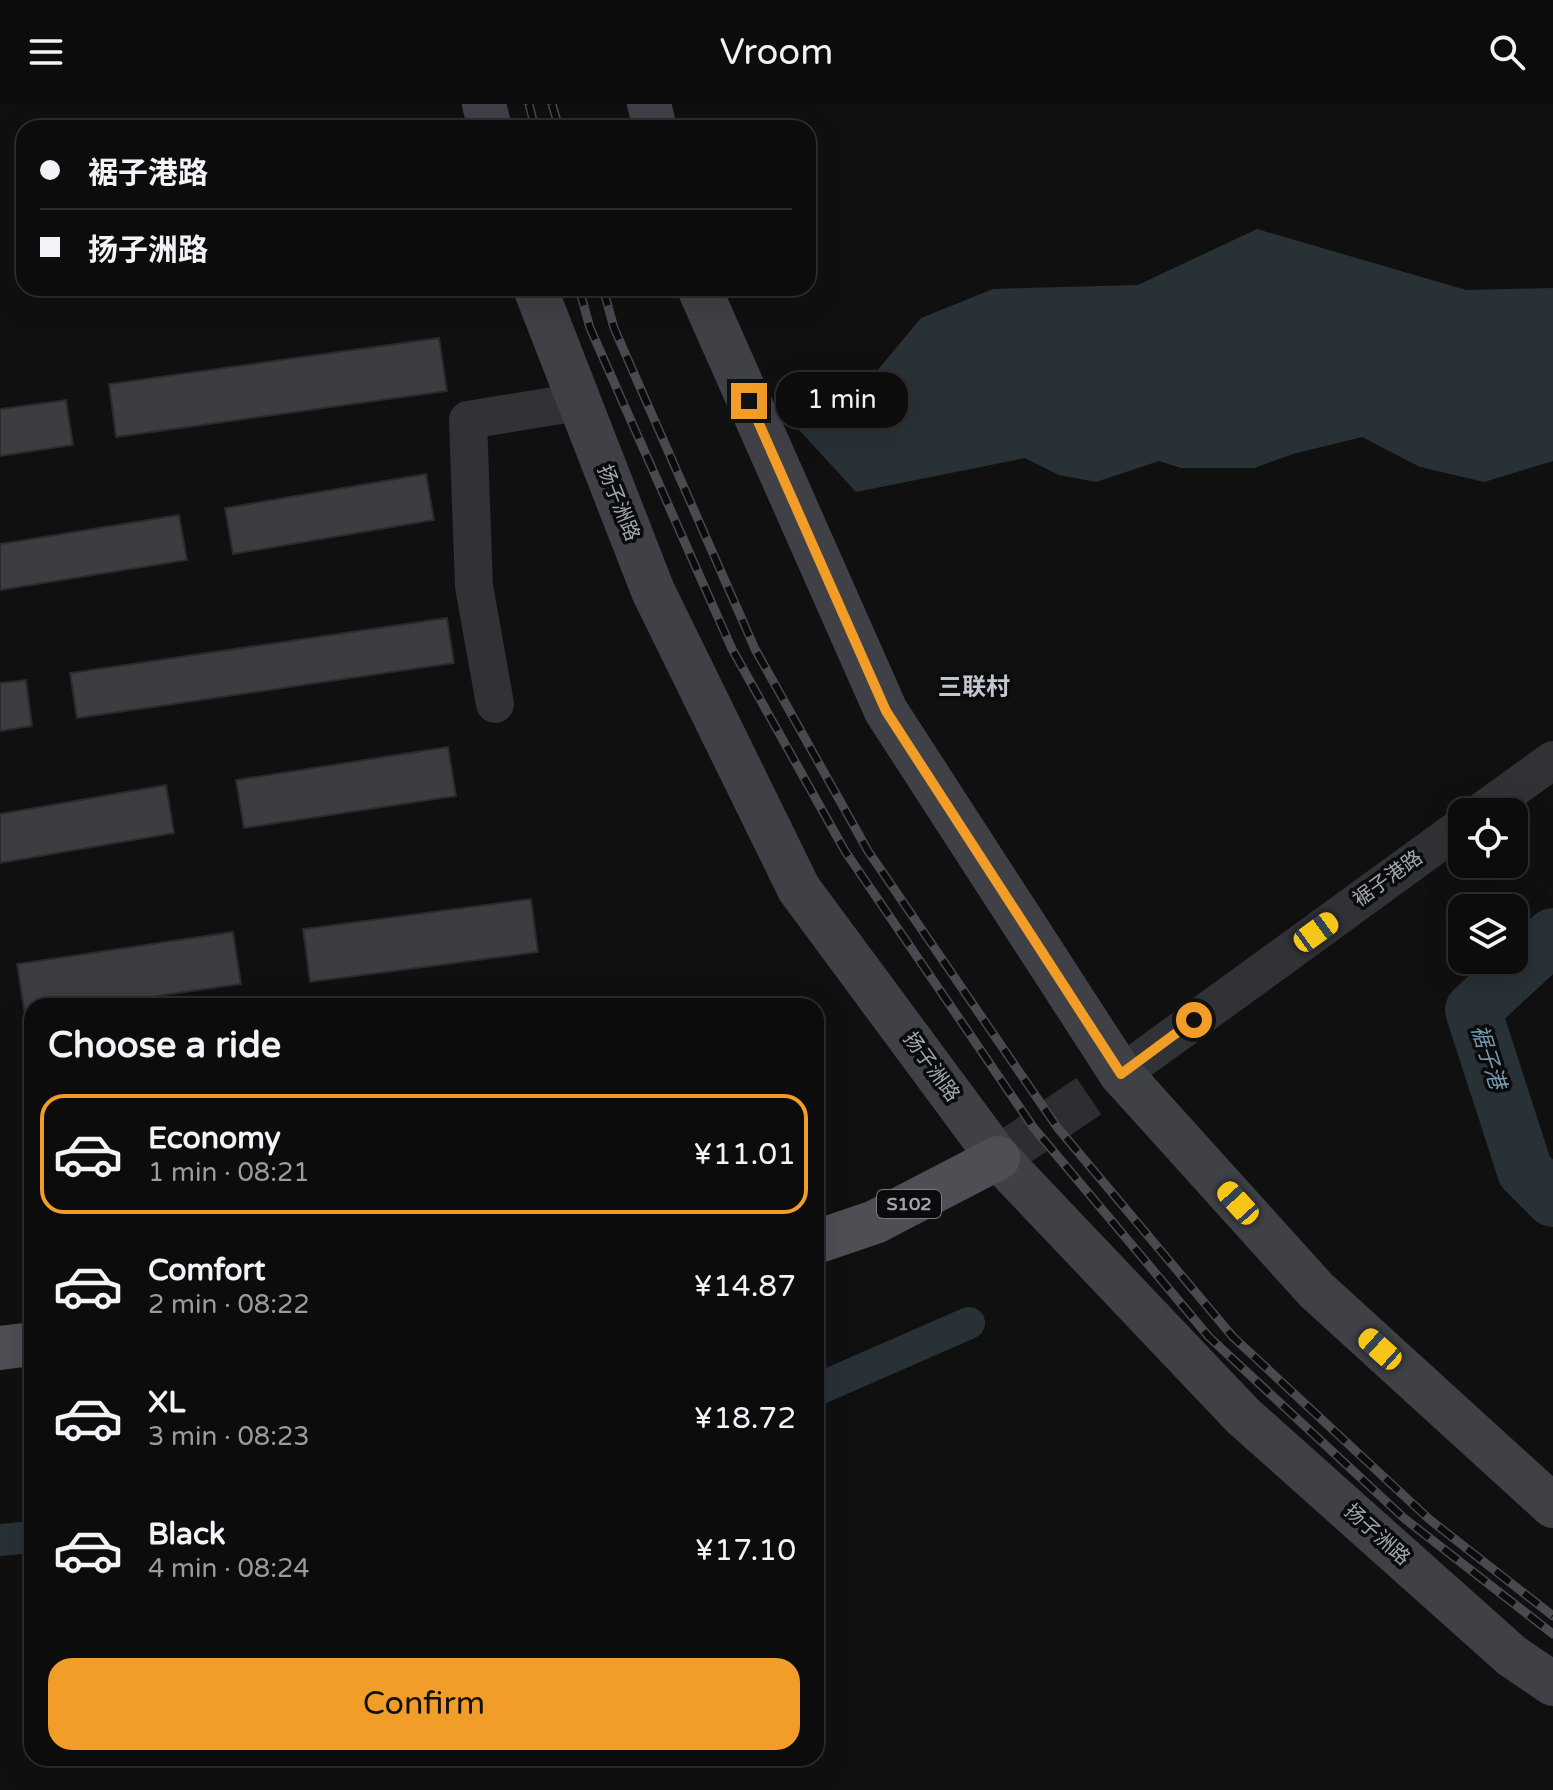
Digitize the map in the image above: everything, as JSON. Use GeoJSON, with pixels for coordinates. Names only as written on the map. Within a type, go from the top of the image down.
{"type":"FeatureCollection","features":[{"type":"Feature","properties":{"kind":"main road","name":"扬子洲路"},"geometry":{"type":"LineString","coordinates":[[538,296],[653,591],[799,889],[998,1158],[1243,1416],[1512,1656],[1553,1684]]}},
{"type":"Feature","properties":{"kind":"main road"},"geometry":{"type":"LineString","coordinates":[[703,296],[886,711],[1121,1074],[1316,1290],[1553,1506]]}},
{"type":"Feature","properties":{"kind":"main road","name":"S102"},"geometry":{"type":"LineString","coordinates":[[824,1239],[875,1222],[998,1158]]}},
{"type":"Feature","properties":{"kind":"main road"},"geometry":{"type":"LineString","coordinates":[[0,1348],[24,1345]]}},
{"type":"Feature","properties":{"kind":"street"},"geometry":{"type":"LineString","coordinates":[[495,704],[474,586],[468,420],[578,402]]}},
{"type":"Feature","properties":{"kind":"street"},"geometry":{"type":"LineString","coordinates":[[1500,798],[1553,760]]}},
{"type":"Feature","properties":{"kind":"street","name":"裾子港路"},"geometry":{"type":"LineString","coordinates":[[1121,1074],[1448,836]]}},
{"type":"Feature","properties":{"kind":"shaded area"},"geometry":{"type":"Polygon","coordinates":[[[1257,229],[1466,290],[1553,288],[1553,461],[1484,482],[1420,467],[1362,437],[1293,454],[1254,468],[1181,468],[1159,461],[1096,482],[1059,475],[1025,458],[856,492],[790,420],[856,396],[921,318],[993,289],[1138,285],[1257,229]]]}},
{"type":"Feature","properties":{"kind":"building"},"geometry":{"type":"Polygon","coordinates":[[[439,338],[447,391],[116,437],[109,384],[439,338]]]}},
{"type":"Feature","properties":{"kind":"building"},"geometry":{"type":"Polygon","coordinates":[[[66,400],[73,445],[0,456],[0,409],[66,400]]]}},
{"type":"Feature","properties":{"kind":"building"},"geometry":{"type":"Polygon","coordinates":[[[426,474],[434,520],[233,554],[225,508],[426,474]]]}},
{"type":"Feature","properties":{"kind":"building"},"geometry":{"type":"Polygon","coordinates":[[[179,515],[187,560],[0,590],[0,544],[179,515]]]}},
{"type":"Feature","properties":{"kind":"building"},"geometry":{"type":"Polygon","coordinates":[[[447,618],[454,663],[77,718],[70,673],[447,618]]]}},
{"type":"Feature","properties":{"kind":"building"},"geometry":{"type":"Polygon","coordinates":[[[26,680],[32,726],[0,731],[0,683],[26,680]]]}},
{"type":"Feature","properties":{"kind":"building"},"geometry":{"type":"Polygon","coordinates":[[[448,747],[456,796],[244,828],[236,780],[448,747]]]}},
{"type":"Feature","properties":{"kind":"building"},"geometry":{"type":"Polygon","coordinates":[[[166,785],[174,833],[0,863],[0,814],[166,785]]]}},
{"type":"Feature","properties":{"kind":"building"},"geometry":{"type":"Polygon","coordinates":[[[531,899],[538,952],[310,982],[303,929],[531,899]]]}},
{"type":"Feature","properties":{"kind":"building"},"geometry":{"type":"Polygon","coordinates":[[[233,932],[241,984],[144,998],[24,998],[24,1009],[17,964],[233,932]]]}},
{"type":"Feature","properties":{"kind":"waterway","name":"裾子港"},"geometry":{"type":"LineString","coordinates":[[1553,936],[1473,1010],[1525,1171],[1553,1199]]}},
{"type":"Feature","properties":{"kind":"waterway"},"geometry":{"type":"LineString","coordinates":[[824,1386],[969,1323]]}},
{"type":"Feature","properties":{"kind":"waterway"},"geometry":{"type":"LineString","coordinates":[[0,1540],[24,1538]]}},
{"type":"Feature","properties":{"kind":"tunnel"},"geometry":{"type":"LineString","coordinates":[[998,1158],[1121,1074]]}},
{"type":"Feature","properties":{"kind":"railway"},"geometry":{"type":"LineString","coordinates":[[529,104],[533,120]]}},
{"type":"Feature","properties":{"kind":"railway"},"geometry":{"type":"LineString","coordinates":[[552,104],[557,120]]}},
{"type":"Feature","properties":{"kind":"railway"},"geometry":{"type":"LineString","coordinates":[[581,296],[590,328],[732,649],[845,851],[1033,1127],[1209,1337],[1405,1519],[1553,1634]]}},
{"type":"Feature","properties":{"kind":"railway"},"geometry":{"type":"LineString","coordinates":[[605,296],[614,328],[755,649],[868,851],[1057,1127],[1233,1337],[1429,1519],[1553,1616]]}},
{"type":"Feature","properties":{"kind":"district","name":"三联村"},"geometry":{"type":"Point","coordinates":[974,687]}},
{"type":"Feature","properties":{"kind":"route"},"geometry":{"type":"LineString","coordinates":[[749,401],[886,711],[1121,1074],[1194,1020]]}}]}
